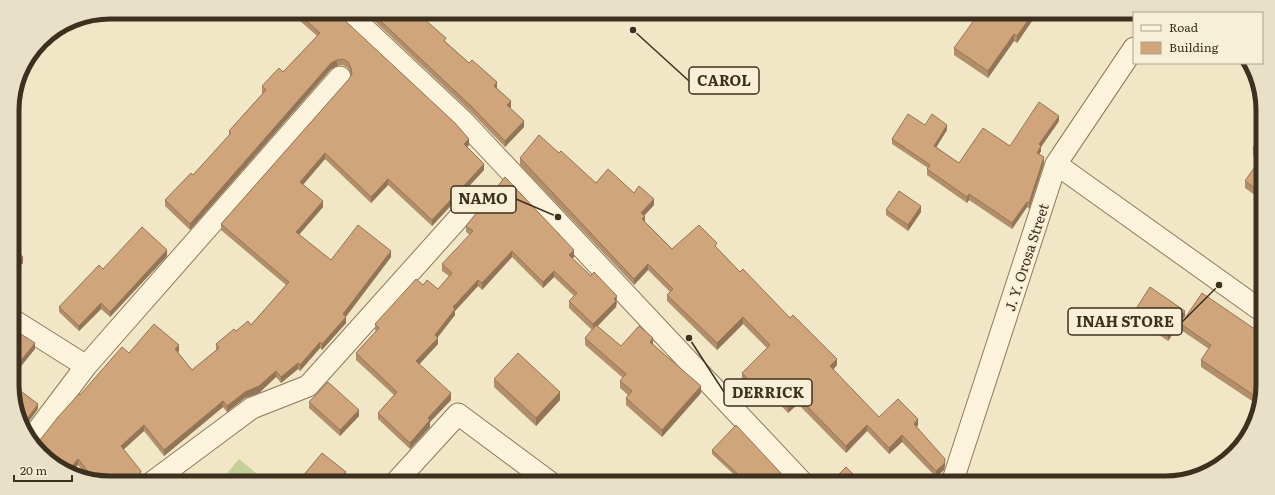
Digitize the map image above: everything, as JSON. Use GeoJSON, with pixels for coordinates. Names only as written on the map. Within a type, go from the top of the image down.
{"type":"FeatureCollection","features":[{"type":"Feature","properties":{"kind":"street"},"geometry":{"type":"LineString","coordinates":[[354,19],[463,121],[796,476]]}},
{"type":"Feature","properties":{"kind":"street","name":"J. Y. Orosa Street"},"geometry":{"type":"LineString","coordinates":[[954,476],[1056,164],[1133,49]]}},
{"type":"Feature","properties":{"kind":"street"},"geometry":{"type":"LineString","coordinates":[[34,435],[86,366],[340,77]]}},
{"type":"Feature","properties":{"kind":"street"},"geometry":{"type":"LineString","coordinates":[[1056,164],[1256,306]]}},
{"type":"Feature","properties":{"kind":"street"},"geometry":{"type":"LineString","coordinates":[[160,476],[252,408],[308,386],[472,203]]}},
{"type":"Feature","properties":{"kind":"street"},"geometry":{"type":"LineString","coordinates":[[19,324],[86,366]]}},
{"type":"Feature","properties":{"kind":"street"},"geometry":{"type":"LineString","coordinates":[[401,476],[458,414],[542,476]]}},
{"type":"Feature","properties":{"kind":"green space"},"geometry":{"type":"Polygon","coordinates":[[[239,459],[260,476],[225,476],[239,459]]]}},
{"type":"Feature","properties":{"kind":"building"},"geometry":{"type":"Polygon","coordinates":[[[305,19],[343,19],[455,123],[469,139],[464,144],[484,164],[432,220],[388,179],[371,197],[325,153],[300,182],[323,201],[296,232],[331,260],[358,225],[391,251],[343,314],[346,317],[322,344],[320,342],[300,365],[298,363],[281,377],[276,371],[259,386],[245,392],[227,406],[223,401],[164,450],[144,425],[121,446],[141,471],[139,476],[104,476],[89,473],[78,459],[70,467],[50,453],[39,441],[58,417],[79,394],[80,395],[122,347],[129,353],[154,324],[179,345],[175,349],[192,370],[219,348],[216,344],[234,329],[236,331],[248,321],[251,325],[289,282],[221,224],[349,79],[352,74],[348,62],[343,59],[331,63],[190,224],[165,200],[191,173],[193,175],[231,133],[229,131],[266,90],[262,86],[279,68],[283,72],[320,33],[305,19]]]}},
{"type":"Feature","properties":{"kind":"building"},"geometry":{"type":"Polygon","coordinates":[[[378,19],[424,19],[446,38],[444,41],[469,63],[472,60],[497,82],[494,86],[511,101],[507,105],[524,121],[505,141],[471,106],[378,19]]]}},
{"type":"Feature","properties":{"kind":"building"},"geometry":{"type":"Polygon","coordinates":[[[975,19],[1029,19],[1017,36],[1014,34],[988,71],[954,48],[975,19]]]}},
{"type":"Feature","properties":{"kind":"building"},"geometry":{"type":"Polygon","coordinates":[[[1039,102],[1059,116],[1039,144],[1041,146],[1037,153],[1044,157],[1029,203],[1027,202],[1012,223],[969,194],[967,197],[927,169],[930,165],[892,139],[908,114],[925,125],[932,114],[947,125],[934,146],[959,163],[983,128],[1010,146],[1039,102]]]}},
{"type":"Feature","properties":{"kind":"building"},"geometry":{"type":"Polygon","coordinates":[[[539,135],[559,153],[561,151],[596,183],[608,169],[634,193],[639,186],[654,199],[641,213],[645,216],[642,219],[672,249],[699,225],[717,243],[715,246],[740,272],[743,269],[790,318],[793,315],[837,359],[830,366],[879,417],[898,399],[918,419],[914,424],[945,459],[944,464],[936,471],[902,435],[889,448],[867,425],[846,446],[798,397],[788,407],[764,382],[757,388],[742,373],[770,345],[743,317],[717,343],[667,295],[673,289],[648,264],[634,279],[520,158],[539,135]]]}},
{"type":"Feature","properties":{"kind":"building"},"geometry":{"type":"Polygon","coordinates":[[[1256,165],[1256,189],[1245,181],[1256,165]]]}},
{"type":"Feature","properties":{"kind":"building"},"geometry":{"type":"Polygon","coordinates":[[[505,177],[574,250],[569,255],[591,276],[594,272],[617,296],[614,299],[616,301],[593,324],[569,301],[577,293],[554,271],[543,282],[512,251],[482,283],[478,280],[453,307],[455,309],[435,335],[438,338],[416,361],[451,393],[428,418],[430,420],[410,443],[378,413],[397,392],[356,353],[379,328],[375,324],[416,279],[423,285],[427,280],[438,289],[452,273],[442,264],[473,231],[466,226],[505,177]]]}},
{"type":"Feature","properties":{"kind":"building"},"geometry":{"type":"Polygon","coordinates":[[[899,191],[921,206],[908,225],[886,210],[899,191]]]}},
{"type":"Feature","properties":{"kind":"building"},"geometry":{"type":"Polygon","coordinates":[[[142,227],[167,250],[110,312],[101,303],[79,326],[59,307],[99,265],[103,269],[142,227]]]}},
{"type":"Feature","properties":{"kind":"building"},"geometry":{"type":"Polygon","coordinates":[[[19,253],[23,257],[19,261],[19,253]]]}},
{"type":"Feature","properties":{"kind":"building"},"geometry":{"type":"Polygon","coordinates":[[[1150,287],[1185,311],[1168,336],[1134,312],[1150,287]]]}},
{"type":"Feature","properties":{"kind":"building"},"geometry":{"type":"Polygon","coordinates":[[[1202,293],[1256,330],[1255,396],[1201,360],[1211,345],[1181,324],[1202,293]]]}},
{"type":"Feature","properties":{"kind":"building"},"geometry":{"type":"Polygon","coordinates":[[[596,325],[621,346],[639,326],[653,338],[650,342],[701,386],[662,430],[626,398],[632,391],[620,381],[626,374],[585,338],[596,325]]]}},
{"type":"Feature","properties":{"kind":"building"},"geometry":{"type":"Polygon","coordinates":[[[19,333],[35,343],[19,363],[19,333]]]}},
{"type":"Feature","properties":{"kind":"building"},"geometry":{"type":"Polygon","coordinates":[[[518,353],[560,392],[536,418],[494,379],[518,353]]]}},
{"type":"Feature","properties":{"kind":"building"},"geometry":{"type":"Polygon","coordinates":[[[328,382],[359,410],[340,430],[309,402],[328,382]]]}},
{"type":"Feature","properties":{"kind":"building"},"geometry":{"type":"Polygon","coordinates":[[[19,390],[38,404],[26,420],[19,390]]]}},
{"type":"Feature","properties":{"kind":"building"},"geometry":{"type":"Polygon","coordinates":[[[736,425],[783,476],[740,476],[712,450],[736,425]]]}},
{"type":"Feature","properties":{"kind":"building"},"geometry":{"type":"Polygon","coordinates":[[[322,453],[346,472],[342,476],[303,476],[322,453]]]}},
{"type":"Feature","properties":{"kind":"building"},"geometry":{"type":"Polygon","coordinates":[[[846,467],[855,476],[837,476],[846,467]]]}},
{"type":"Feature","properties":{"kind":"place","name":"CAROL"},"geometry":{"type":"Point","coordinates":[633,30]}},
{"type":"Feature","properties":{"kind":"place","name":"NAMO"},"geometry":{"type":"Point","coordinates":[558,217]}},
{"type":"Feature","properties":{"kind":"place","name":"INAH STORE"},"geometry":{"type":"Point","coordinates":[1219,285]}},
{"type":"Feature","properties":{"kind":"place","name":"DERRICK"},"geometry":{"type":"Point","coordinates":[689,338]}}]}
